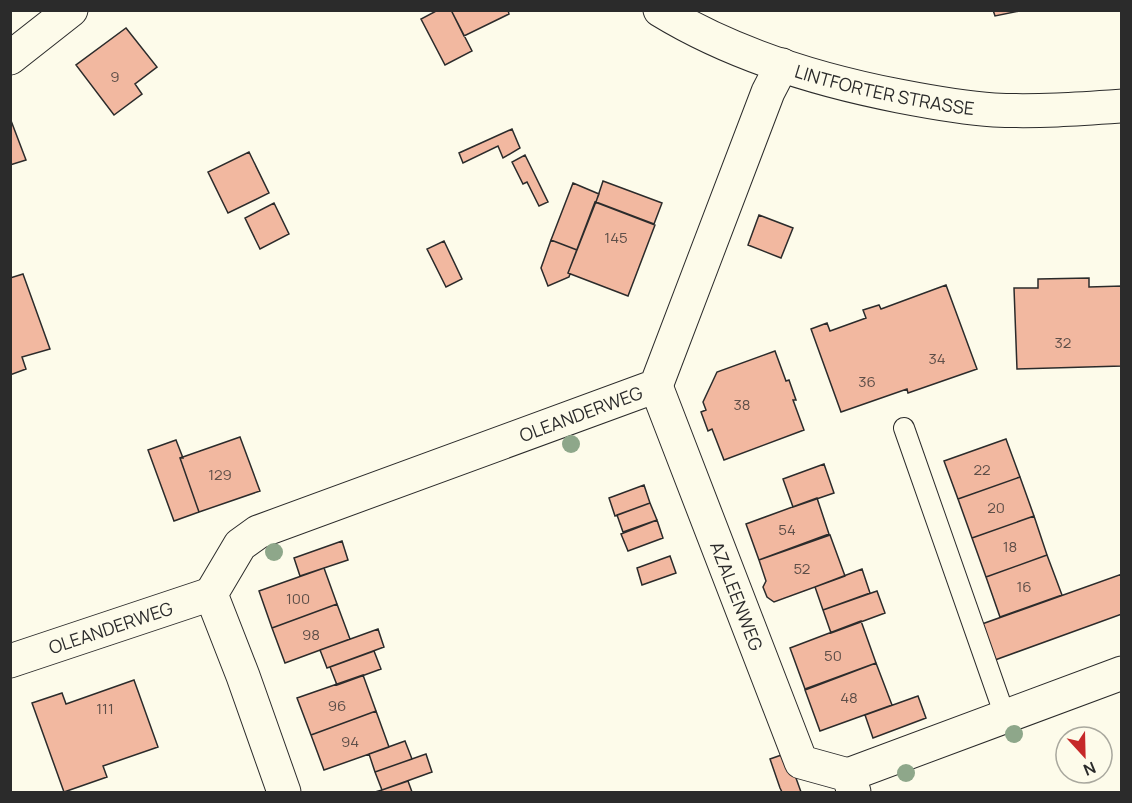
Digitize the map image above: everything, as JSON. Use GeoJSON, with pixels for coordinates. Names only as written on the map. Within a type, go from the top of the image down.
{"type":"FeatureCollection","features":[{"type":"Feature","properties":{"kind":"street"},"geometry":{"type":"LineString","coordinates":[[10,58],[71,10]]}},
{"type":"Feature","properties":{"kind":"street","name":"LINTFORTER STRASSE"},"geometry":{"type":"LineString","coordinates":[[660,10],[724,43],[782,65],[853,87],[925,101],[991,110],[1047,111],[1122,106]]}},
{"type":"Feature","properties":{"kind":"street","name":"OLEANDERWEG"},"geometry":{"type":"LineString","coordinates":[[10,661],[211,594],[240,545],[258,532],[656,386],[768,92],[782,65]]}},
{"type":"Feature","properties":{"kind":"street","name":"AZALEENWEG"},"geometry":{"type":"LineString","coordinates":[[656,386],[801,762],[851,784],[1005,716],[1122,673]]}},
{"type":"Feature","properties":{"kind":"street"},"geometry":{"type":"LineString","coordinates":[[211,594],[284,792]]}},
{"type":"Feature","properties":{"kind":"lane"},"geometry":{"type":"LineString","coordinates":[[904,428],[1005,716]]}},
{"type":"Feature","properties":{"kind":"building"},"geometry":{"type":"Polygon","coordinates":[[[438,10],[451,10],[472,51],[445,65],[421,19],[438,10]]]}},
{"type":"Feature","properties":{"kind":"building"},"geometry":{"type":"Polygon","coordinates":[[[451,10],[508,10],[509,14],[464,36],[451,10]]]}},
{"type":"Feature","properties":{"kind":"building"},"geometry":{"type":"Polygon","coordinates":[[[993,10],[1024,10],[995,16],[993,10]]]}},
{"type":"Feature","properties":{"kind":"building"},"geometry":{"type":"Polygon","coordinates":[[[126,28],[157,67],[135,84],[142,94],[114,115],[76,65],[126,28]]]}},
{"type":"Feature","properties":{"kind":"building"},"geometry":{"type":"Polygon","coordinates":[[[10,118],[26,160],[10,165],[10,118]]]}},
{"type":"Feature","properties":{"kind":"building"},"geometry":{"type":"Polygon","coordinates":[[[512,129],[520,148],[503,158],[498,146],[463,163],[459,153],[512,129]]]}},
{"type":"Feature","properties":{"kind":"building"},"geometry":{"type":"Polygon","coordinates":[[[249,152],[269,193],[228,213],[208,172],[249,152]]]}},
{"type":"Feature","properties":{"kind":"building"},"geometry":{"type":"Polygon","coordinates":[[[525,155],[548,202],[539,206],[527,182],[523,184],[512,162],[525,155]]]}},
{"type":"Feature","properties":{"kind":"building"},"geometry":{"type":"Polygon","coordinates":[[[603,181],[662,203],[654,224],[596,202],[603,181]]]}},
{"type":"Feature","properties":{"kind":"building"},"geometry":{"type":"Polygon","coordinates":[[[573,183],[599,194],[577,250],[551,240],[573,183]]]}},
{"type":"Feature","properties":{"kind":"building"},"geometry":{"type":"Polygon","coordinates":[[[595,202],[655,225],[628,296],[568,273],[595,202]]]}},
{"type":"Feature","properties":{"kind":"building"},"geometry":{"type":"Polygon","coordinates":[[[274,203],[289,234],[260,249],[245,218],[274,203]]]}},
{"type":"Feature","properties":{"kind":"building"},"geometry":{"type":"Polygon","coordinates":[[[759,215],[793,228],[781,258],[748,245],[759,215]]]}},
{"type":"Feature","properties":{"kind":"building"},"geometry":{"type":"Polygon","coordinates":[[[551,240],[577,250],[568,273],[569,277],[548,286],[541,268],[551,240]]]}},
{"type":"Feature","properties":{"kind":"building"},"geometry":{"type":"Polygon","coordinates":[[[444,241],[462,279],[446,287],[427,249],[444,241]]]}},
{"type":"Feature","properties":{"kind":"building"},"geometry":{"type":"Polygon","coordinates":[[[23,274],[50,349],[22,357],[26,369],[10,375],[10,278],[23,274]]]}},
{"type":"Feature","properties":{"kind":"building"},"geometry":{"type":"Polygon","coordinates":[[[1089,278],[1089,287],[1122,286],[1122,366],[1017,369],[1014,288],[1038,288],[1038,279],[1089,278]]]}},
{"type":"Feature","properties":{"kind":"building"},"geometry":{"type":"Polygon","coordinates":[[[946,285],[977,369],[908,393],[907,389],[841,412],[811,329],[827,323],[830,331],[866,318],[863,310],[879,305],[881,309],[946,285]]]}},
{"type":"Feature","properties":{"kind":"building"},"geometry":{"type":"Polygon","coordinates":[[[775,351],[786,381],[789,380],[796,400],[793,400],[804,430],[724,460],[712,429],[708,431],[701,412],[706,410],[703,402],[717,372],[775,351]]]}},
{"type":"Feature","properties":{"kind":"building"},"geometry":{"type":"Polygon","coordinates":[[[240,437],[260,491],[199,512],[180,458],[240,437]]]}},
{"type":"Feature","properties":{"kind":"building"},"geometry":{"type":"Polygon","coordinates":[[[1006,439],[1020,477],[958,499],[944,461],[1006,439]]]}},
{"type":"Feature","properties":{"kind":"building"},"geometry":{"type":"Polygon","coordinates":[[[176,440],[199,512],[174,521],[148,450],[176,440]]]}},
{"type":"Feature","properties":{"kind":"building"},"geometry":{"type":"Polygon","coordinates":[[[824,464],[834,493],[793,507],[783,479],[824,464]]]}},
{"type":"Feature","properties":{"kind":"building"},"geometry":{"type":"Polygon","coordinates":[[[1020,477],[1034,516],[972,538],[958,499],[1020,477]]]}},
{"type":"Feature","properties":{"kind":"building"},"geometry":{"type":"Polygon","coordinates":[[[644,485],[650,503],[615,516],[609,498],[644,485]]]}},
{"type":"Feature","properties":{"kind":"building"},"geometry":{"type":"Polygon","coordinates":[[[817,498],[829,534],[759,560],[746,524],[817,498]]]}},
{"type":"Feature","properties":{"kind":"building"},"geometry":{"type":"Polygon","coordinates":[[[650,503],[657,520],[623,532],[617,515],[650,503]]]}},
{"type":"Feature","properties":{"kind":"building"},"geometry":{"type":"Polygon","coordinates":[[[1034,516],[1047,555],[986,577],[972,538],[1034,516]]]}},
{"type":"Feature","properties":{"kind":"building"},"geometry":{"type":"Polygon","coordinates":[[[657,520],[663,538],[628,551],[621,534],[657,520]]]}},
{"type":"Feature","properties":{"kind":"building"},"geometry":{"type":"Polygon","coordinates":[[[830,535],[845,576],[774,602],[767,597],[763,587],[766,581],[759,560],[830,535]]]}},
{"type":"Feature","properties":{"kind":"building"},"geometry":{"type":"Polygon","coordinates":[[[342,541],[348,560],[300,576],[294,558],[342,541]]]}},
{"type":"Feature","properties":{"kind":"building"},"geometry":{"type":"Polygon","coordinates":[[[1047,555],[1062,595],[1000,617],[986,577],[1047,555]]]}},
{"type":"Feature","properties":{"kind":"building"},"geometry":{"type":"Polygon","coordinates":[[[670,556],[676,573],[642,585],[637,568],[670,556]]]}},
{"type":"Feature","properties":{"kind":"building"},"geometry":{"type":"Polygon","coordinates":[[[324,568],[337,604],[272,628],[259,591],[324,568]]]}},
{"type":"Feature","properties":{"kind":"building"},"geometry":{"type":"Polygon","coordinates":[[[862,569],[870,593],[823,610],[815,587],[862,569]]]}},
{"type":"Feature","properties":{"kind":"building"},"geometry":{"type":"Polygon","coordinates":[[[1122,574],[1122,614],[995,660],[982,624],[1122,574]]]}},
{"type":"Feature","properties":{"kind":"building"},"geometry":{"type":"Polygon","coordinates":[[[877,591],[885,613],[831,633],[823,610],[877,591]]]}},
{"type":"Feature","properties":{"kind":"building"},"geometry":{"type":"Polygon","coordinates":[[[337,604],[350,639],[285,663],[272,628],[337,604]]]}},
{"type":"Feature","properties":{"kind":"building"},"geometry":{"type":"Polygon","coordinates":[[[861,621],[876,663],[805,689],[790,648],[861,621]]]}},
{"type":"Feature","properties":{"kind":"building"},"geometry":{"type":"Polygon","coordinates":[[[378,629],[384,647],[327,668],[320,650],[378,629]]]}},
{"type":"Feature","properties":{"kind":"building"},"geometry":{"type":"Polygon","coordinates":[[[374,651],[381,669],[337,685],[330,667],[374,651]]]}},
{"type":"Feature","properties":{"kind":"building"},"geometry":{"type":"Polygon","coordinates":[[[876,663],[892,705],[820,731],[805,690],[876,663]]]}},
{"type":"Feature","properties":{"kind":"building"},"geometry":{"type":"Polygon","coordinates":[[[363,675],[376,711],[311,735],[297,698],[363,675]]]}},
{"type":"Feature","properties":{"kind":"building"},"geometry":{"type":"Polygon","coordinates":[[[134,680],[158,747],[103,766],[107,777],[64,792],[32,703],[62,693],[66,704],[134,680]]]}},
{"type":"Feature","properties":{"kind":"building"},"geometry":{"type":"Polygon","coordinates":[[[918,696],[926,718],[873,738],[865,715],[918,696]]]}},
{"type":"Feature","properties":{"kind":"building"},"geometry":{"type":"Polygon","coordinates":[[[376,711],[389,747],[324,770],[311,735],[376,711]]]}},
{"type":"Feature","properties":{"kind":"building"},"geometry":{"type":"Polygon","coordinates":[[[405,741],[412,759],[375,772],[369,754],[405,741]]]}},
{"type":"Feature","properties":{"kind":"building"},"geometry":{"type":"Polygon","coordinates":[[[787,753],[801,792],[782,792],[780,788],[770,759],[787,753]]]}},
{"type":"Feature","properties":{"kind":"building"},"geometry":{"type":"Polygon","coordinates":[[[426,754],[432,772],[382,790],[375,772],[426,754]]]}},
{"type":"Feature","properties":{"kind":"building"},"geometry":{"type":"Polygon","coordinates":[[[408,781],[412,792],[375,792],[382,790],[408,781]]]}}]}
